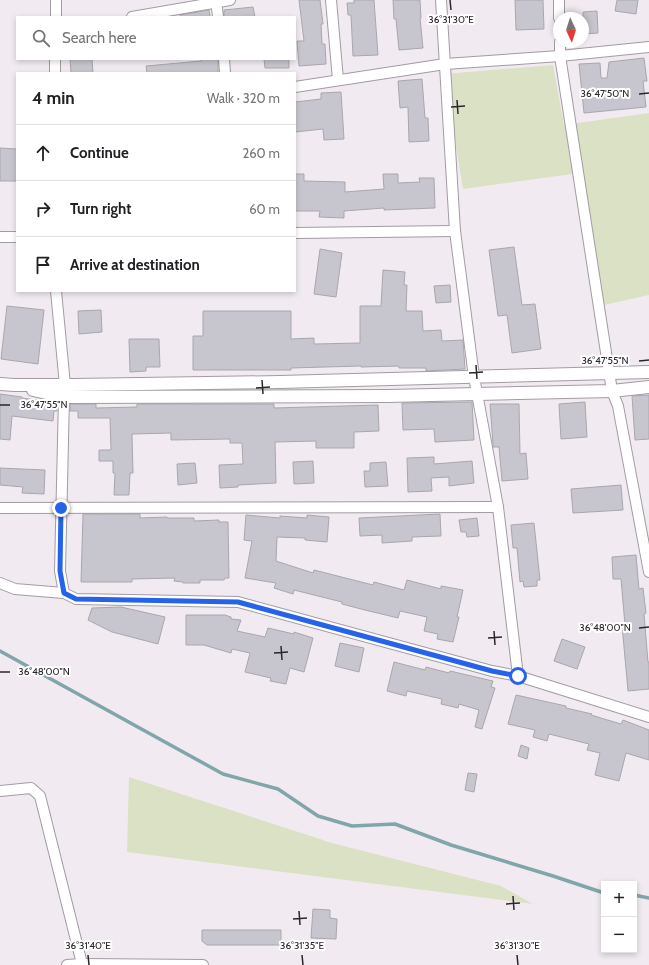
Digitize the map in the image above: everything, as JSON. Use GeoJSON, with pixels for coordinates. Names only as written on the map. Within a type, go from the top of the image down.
{"type":"FeatureCollection","features":[{"type":"Feature","properties":{"kind":"street"},"geometry":{"type":"LineString","coordinates":[[56,0],[56,16]]}},
{"type":"Feature","properties":{"kind":"street"},"geometry":{"type":"LineString","coordinates":[[137,16],[216,1],[230,0]]}},
{"type":"Feature","properties":{"kind":"street"},"geometry":{"type":"LineString","coordinates":[[332,0],[338,80]]}},
{"type":"Feature","properties":{"kind":"street"},"geometry":{"type":"LineString","coordinates":[[441,0],[455,231],[474,377],[498,507],[518,676]]}},
{"type":"Feature","properties":{"kind":"street"},"geometry":{"type":"LineString","coordinates":[[559,0],[560,12]]}},
{"type":"Feature","properties":{"kind":"street"},"geometry":{"type":"LineString","coordinates":[[216,1],[218,16]]}},
{"type":"Feature","properties":{"kind":"street"},"geometry":{"type":"LineString","coordinates":[[296,86],[445,64],[560,56],[649,47]]}},
{"type":"Feature","properties":{"kind":"street"},"geometry":{"type":"LineString","coordinates":[[560,48],[612,391],[618,406],[649,572]]}},
{"type":"Feature","properties":{"kind":"street"},"geometry":{"type":"LineString","coordinates":[[55,60],[55,72]]}},
{"type":"Feature","properties":{"kind":"street"},"geometry":{"type":"LineString","coordinates":[[224,60],[225,72]]}},
{"type":"Feature","properties":{"kind":"street"},"geometry":{"type":"LineString","coordinates":[[296,234],[455,231]]}},
{"type":"Feature","properties":{"kind":"street"},"geometry":{"type":"LineString","coordinates":[[0,237],[16,237]]}},
{"type":"Feature","properties":{"kind":"street"},"geometry":{"type":"LineString","coordinates":[[56,292],[65,385],[60,571],[64,593]]}},
{"type":"Feature","properties":{"kind":"street"},"geometry":{"type":"LineString","coordinates":[[0,384],[65,385],[280,382],[649,372]]}},
{"type":"Feature","properties":{"kind":"street"},"geometry":{"type":"LineString","coordinates":[[14,385],[64,397],[388,396],[612,391],[649,387]]}},
{"type":"Feature","properties":{"kind":"street"},"geometry":{"type":"LineString","coordinates":[[0,508],[498,507]]}},
{"type":"Feature","properties":{"kind":"street"},"geometry":{"type":"LineString","coordinates":[[0,583],[15,589],[64,593],[76,599],[238,602],[492,671],[518,676],[649,717]]}},
{"type":"Feature","properties":{"kind":"street"},"geometry":{"type":"LineString","coordinates":[[0,791],[31,788],[40,796],[82,964]]}},
{"type":"Feature","properties":{"kind":"street"},"geometry":{"type":"LineString","coordinates":[[67,965],[203,965]]}},
{"type":"Feature","properties":{"kind":"green space"},"geometry":{"type":"Polygon","coordinates":[[[553,65],[564,125],[649,113],[649,295],[604,305],[580,173],[463,189],[444,74],[553,65]]]}},
{"type":"Feature","properties":{"kind":"green space"},"geometry":{"type":"Polygon","coordinates":[[[129,777],[332,843],[501,886],[533,904],[127,852],[129,777]]]}},
{"type":"Feature","properties":{"kind":"building"},"geometry":{"type":"Polygon","coordinates":[[[299,0],[320,0],[323,24],[321,24],[322,44],[325,44],[326,64],[299,66],[297,41],[304,41],[299,0]]]}},
{"type":"Feature","properties":{"kind":"building"},"geometry":{"type":"Polygon","coordinates":[[[354,0],[374,0],[378,55],[353,56],[351,15],[348,15],[347,3],[354,3],[354,0]]]}},
{"type":"Feature","properties":{"kind":"building"},"geometry":{"type":"Polygon","coordinates":[[[393,0],[420,0],[423,48],[399,50],[396,19],[394,19],[393,0]]]}},
{"type":"Feature","properties":{"kind":"building"},"geometry":{"type":"Polygon","coordinates":[[[515,0],[543,0],[544,29],[516,30],[515,0]]]}},
{"type":"Feature","properties":{"kind":"building"},"geometry":{"type":"Polygon","coordinates":[[[617,0],[638,0],[636,14],[615,11],[617,0]]]}},
{"type":"Feature","properties":{"kind":"building"},"geometry":{"type":"Polygon","coordinates":[[[253,7],[255,16],[224,16],[224,10],[253,7]]]}},
{"type":"Feature","properties":{"kind":"building"},"geometry":{"type":"Polygon","coordinates":[[[209,10],[210,16],[180,16],[209,10]]]}},
{"type":"Feature","properties":{"kind":"building"},"geometry":{"type":"Polygon","coordinates":[[[597,11],[598,33],[589,34],[589,12],[583,12],[597,11]]]}},
{"type":"Feature","properties":{"kind":"building"},"geometry":{"type":"Polygon","coordinates":[[[644,58],[647,81],[643,81],[646,107],[584,113],[579,64],[600,63],[601,78],[607,78],[609,62],[644,58]]]}},
{"type":"Feature","properties":{"kind":"building"},"geometry":{"type":"Polygon","coordinates":[[[70,60],[92,60],[93,72],[71,72],[70,60]]]}},
{"type":"Feature","properties":{"kind":"building"},"geometry":{"type":"Polygon","coordinates":[[[218,60],[218,72],[147,72],[146,66],[218,60]]]}},
{"type":"Feature","properties":{"kind":"building"},"geometry":{"type":"Polygon","coordinates":[[[264,60],[289,60],[289,68],[265,68],[264,60]]]}},
{"type":"Feature","properties":{"kind":"building"},"geometry":{"type":"Polygon","coordinates":[[[422,79],[425,118],[428,118],[429,141],[409,142],[408,107],[400,108],[398,81],[422,79]]]}},
{"type":"Feature","properties":{"kind":"building"},"geometry":{"type":"Polygon","coordinates":[[[341,92],[344,139],[324,140],[323,129],[296,132],[296,102],[321,99],[321,93],[341,92]]]}},
{"type":"Feature","properties":{"kind":"building"},"geometry":{"type":"Polygon","coordinates":[[[0,148],[16,149],[16,181],[0,181],[0,148]]]}},
{"type":"Feature","properties":{"kind":"building"},"geometry":{"type":"Polygon","coordinates":[[[296,174],[304,174],[304,181],[345,182],[345,192],[384,189],[383,174],[398,174],[398,183],[420,182],[419,178],[434,178],[435,208],[384,210],[384,208],[344,211],[344,218],[319,217],[320,211],[296,211],[296,174]]]}},
{"type":"Feature","properties":{"kind":"building"},"geometry":{"type":"Polygon","coordinates":[[[514,247],[522,305],[535,304],[541,349],[512,353],[507,315],[498,316],[489,250],[514,247]]]}},
{"type":"Feature","properties":{"kind":"building"},"geometry":{"type":"Polygon","coordinates":[[[320,249],[342,253],[336,297],[314,294],[320,249]]]}},
{"type":"Feature","properties":{"kind":"building"},"geometry":{"type":"Polygon","coordinates":[[[383,270],[405,272],[404,285],[407,285],[406,311],[422,311],[423,331],[441,330],[442,341],[463,340],[465,369],[426,371],[426,368],[361,366],[291,368],[291,370],[193,370],[193,336],[203,336],[203,311],[291,311],[291,339],[314,338],[314,344],[360,343],[360,306],[381,306],[383,270]]]}},
{"type":"Feature","properties":{"kind":"building"},"geometry":{"type":"Polygon","coordinates":[[[450,285],[451,302],[436,303],[434,286],[450,285]]]}},
{"type":"Feature","properties":{"kind":"building"},"geometry":{"type":"Polygon","coordinates":[[[7,306],[44,310],[38,364],[1,359],[7,306]]]}},
{"type":"Feature","properties":{"kind":"building"},"geometry":{"type":"Polygon","coordinates":[[[101,310],[102,332],[79,334],[78,311],[101,310]]]}},
{"type":"Feature","properties":{"kind":"building"},"geometry":{"type":"Polygon","coordinates":[[[129,339],[159,339],[160,367],[146,367],[146,371],[130,372],[129,339]]]}},
{"type":"Feature","properties":{"kind":"building"},"geometry":{"type":"Polygon","coordinates":[[[0,394],[57,403],[57,411],[54,411],[53,421],[12,416],[10,440],[0,439],[0,394]]]}},
{"type":"Feature","properties":{"kind":"building"},"geometry":{"type":"Polygon","coordinates":[[[649,395],[649,439],[635,440],[632,396],[649,395]]]}},
{"type":"Feature","properties":{"kind":"building"},"geometry":{"type":"Polygon","coordinates":[[[472,402],[474,440],[435,442],[434,429],[403,430],[402,403],[472,402]]]}},
{"type":"Feature","properties":{"kind":"building"},"geometry":{"type":"Polygon","coordinates":[[[585,402],[587,437],[561,439],[559,404],[585,402]]]}},
{"type":"Feature","properties":{"kind":"building"},"geometry":{"type":"Polygon","coordinates":[[[70,404],[96,404],[96,408],[137,407],[137,404],[274,404],[274,408],[378,405],[379,431],[354,432],[354,448],[316,448],[316,441],[275,442],[276,483],[238,485],[238,487],[220,488],[219,465],[243,464],[242,443],[230,443],[230,439],[171,440],[171,433],[132,434],[133,473],[130,473],[129,495],[114,495],[115,473],[113,473],[113,461],[99,461],[99,450],[111,450],[110,418],[78,418],[78,411],[70,411],[70,404]]]}},
{"type":"Feature","properties":{"kind":"building"},"geometry":{"type":"Polygon","coordinates":[[[490,404],[519,404],[520,454],[526,453],[528,479],[502,481],[499,447],[493,447],[490,404]]]}},
{"type":"Feature","properties":{"kind":"building"},"geometry":{"type":"Polygon","coordinates":[[[434,457],[434,464],[472,461],[474,483],[449,486],[449,477],[431,478],[432,491],[408,492],[407,458],[434,457]]]}},
{"type":"Feature","properties":{"kind":"building"},"geometry":{"type":"Polygon","coordinates":[[[313,461],[314,483],[294,484],[293,462],[313,461]]]}},
{"type":"Feature","properties":{"kind":"building"},"geometry":{"type":"Polygon","coordinates":[[[386,462],[388,486],[365,487],[364,471],[370,471],[370,463],[386,462]]]}},
{"type":"Feature","properties":{"kind":"building"},"geometry":{"type":"Polygon","coordinates":[[[195,463],[197,483],[178,485],[177,464],[195,463]]]}},
{"type":"Feature","properties":{"kind":"building"},"geometry":{"type":"Polygon","coordinates":[[[0,468],[45,470],[44,494],[22,493],[23,487],[0,485],[0,468]]]}},
{"type":"Feature","properties":{"kind":"building"},"geometry":{"type":"Polygon","coordinates":[[[621,485],[623,510],[573,513],[571,489],[621,485]]]}},
{"type":"Feature","properties":{"kind":"building"},"geometry":{"type":"Polygon","coordinates":[[[83,514],[140,514],[140,518],[194,518],[194,521],[219,520],[219,522],[228,522],[229,578],[225,578],[224,580],[200,580],[200,583],[183,583],[174,581],[175,578],[132,579],[132,582],[81,582],[83,514]]]}},
{"type":"Feature","properties":{"kind":"building"},"geometry":{"type":"Polygon","coordinates":[[[440,514],[441,536],[412,537],[412,541],[382,543],[382,535],[360,536],[359,518],[440,514]]]}},
{"type":"Feature","properties":{"kind":"building"},"geometry":{"type":"Polygon","coordinates":[[[246,515],[280,518],[280,516],[307,518],[307,515],[329,517],[327,542],[305,540],[305,538],[277,537],[276,561],[313,573],[314,570],[373,585],[374,582],[404,590],[407,580],[441,589],[441,586],[463,590],[453,642],[437,639],[438,634],[424,631],[427,617],[400,611],[398,618],[294,590],[293,594],[274,588],[276,583],[245,578],[252,541],[244,540],[246,515]]]}},
{"type":"Feature","properties":{"kind":"building"},"geometry":{"type":"Polygon","coordinates":[[[477,518],[479,536],[467,537],[466,532],[461,532],[459,520],[477,518]]]}},
{"type":"Feature","properties":{"kind":"building"},"geometry":{"type":"Polygon","coordinates":[[[534,523],[540,580],[537,580],[537,586],[524,587],[523,581],[520,582],[517,548],[513,548],[511,525],[534,523]]]}},
{"type":"Feature","properties":{"kind":"building"},"geometry":{"type":"Polygon","coordinates":[[[636,555],[639,589],[643,588],[646,613],[644,614],[649,662],[649,689],[628,691],[622,625],[625,625],[621,579],[613,579],[612,557],[636,555]]]}},
{"type":"Feature","properties":{"kind":"building"},"geometry":{"type":"Polygon","coordinates":[[[121,607],[165,617],[158,644],[112,632],[88,620],[92,608],[121,607]]]}},
{"type":"Feature","properties":{"kind":"building"},"geometry":{"type":"Polygon","coordinates":[[[186,615],[225,615],[231,617],[231,619],[241,620],[237,631],[265,637],[268,628],[294,634],[294,632],[313,638],[304,672],[290,668],[286,684],[270,681],[271,678],[245,672],[250,653],[232,649],[231,653],[204,645],[186,645],[186,615]]]}},
{"type":"Feature","properties":{"kind":"building"},"geometry":{"type":"Polygon","coordinates":[[[562,639],[585,647],[577,669],[554,661],[562,639]]]}},
{"type":"Feature","properties":{"kind":"building"},"geometry":{"type":"Polygon","coordinates":[[[340,643],[364,648],[359,672],[335,666],[340,643]]]}},
{"type":"Feature","properties":{"kind":"building"},"geometry":{"type":"Polygon","coordinates":[[[394,662],[425,670],[426,667],[493,681],[491,687],[495,688],[482,729],[475,727],[479,710],[459,704],[458,708],[441,704],[442,699],[407,691],[406,696],[387,691],[394,662]]]}},
{"type":"Feature","properties":{"kind":"building"},"geometry":{"type":"Polygon","coordinates":[[[516,695],[566,706],[566,708],[592,714],[591,715],[621,724],[623,720],[649,730],[649,760],[626,753],[619,781],[595,775],[600,753],[587,750],[589,744],[549,734],[547,741],[533,737],[535,730],[508,724],[516,695]]]}},
{"type":"Feature","properties":{"kind":"building"},"geometry":{"type":"Polygon","coordinates":[[[521,745],[529,748],[527,759],[518,756],[521,745]]]}},
{"type":"Feature","properties":{"kind":"building"},"geometry":{"type":"Polygon","coordinates":[[[468,773],[477,774],[474,792],[465,790],[468,773]]]}},
{"type":"Feature","properties":{"kind":"building"},"geometry":{"type":"Polygon","coordinates":[[[313,909],[330,910],[330,918],[337,919],[336,939],[311,938],[313,909]]]}},
{"type":"Feature","properties":{"kind":"building"},"geometry":{"type":"Polygon","coordinates":[[[202,930],[281,930],[281,945],[207,945],[202,941],[202,930]]]}},
{"type":"Feature","properties":{"kind":"waterway"},"geometry":{"type":"LineString","coordinates":[[0,651],[223,774],[278,789],[318,816],[352,826],[395,824],[451,845],[601,892]]}},
{"type":"Feature","properties":{"kind":"waterway"},"geometry":{"type":"LineString","coordinates":[[637,896],[649,898]]}},
{"type":"Feature","properties":{"kind":"route"},"geometry":{"type":"LineString","coordinates":[[61,508],[60,571],[64,593],[76,599],[238,602],[328,625],[492,671],[518,676]]}}]}
